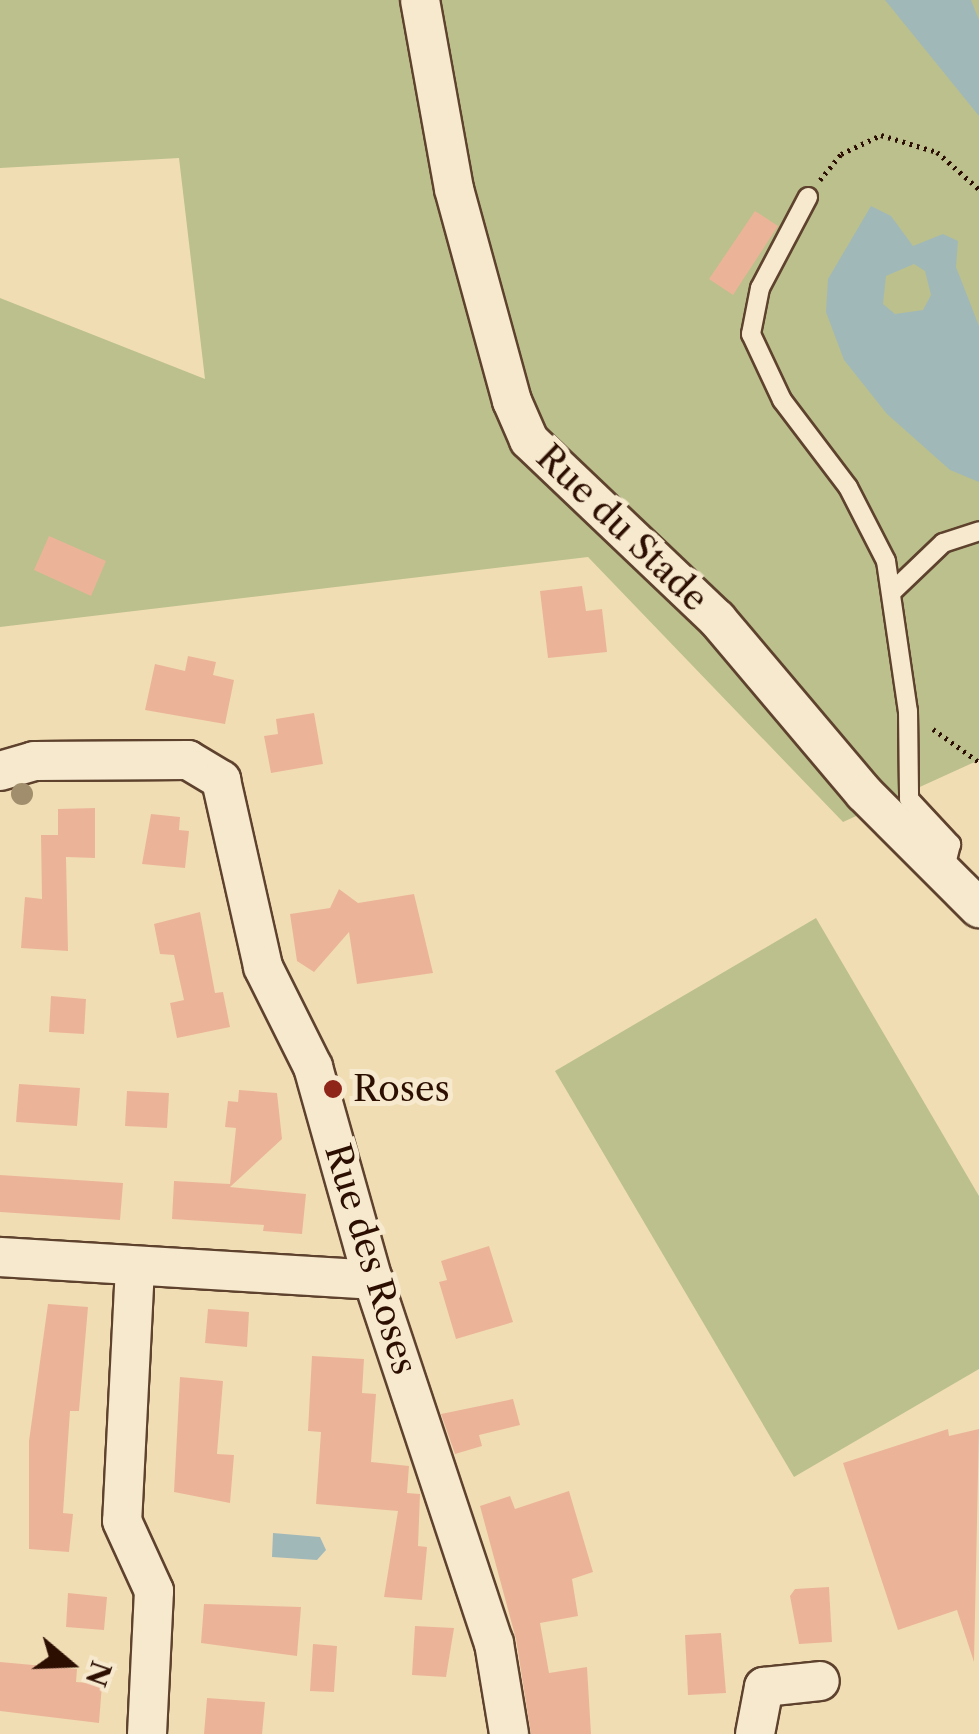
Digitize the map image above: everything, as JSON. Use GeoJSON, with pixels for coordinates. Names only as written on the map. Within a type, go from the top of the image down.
{"type":"FeatureCollection","features":[{"type":"Feature","properties":{"kind":"street","name":"Rue du Stade"},"geometry":{"type":"LineString","coordinates":[[420,0],[438,123],[499,356],[529,440],[717,619],[864,793],[979,908]]}},
{"type":"Feature","properties":{"kind":"street","name":"Rue des Roses"},"geometry":{"type":"LineString","coordinates":[[0,772],[34,762],[188,760],[221,780],[263,968],[313,1067],[372,1280],[494,1643],[509,1734]]}},
{"type":"Feature","properties":{"kind":"street"},"geometry":{"type":"LineString","coordinates":[[0,1257],[372,1280]]}},
{"type":"Feature","properties":{"kind":"street"},"geometry":{"type":"LineString","coordinates":[[135,1267],[122,1521],[154,1591],[147,1734]]}},
{"type":"Feature","properties":{"kind":"street"},"geometry":{"type":"LineString","coordinates":[[755,1734],[764,1687],[820,1681]]}},
{"type":"Feature","properties":{"kind":"lane"},"geometry":{"type":"LineString","coordinates":[[808,197],[760,288],[751,334],[782,400],[875,533],[894,590],[908,710],[908,798],[951,844],[944,873]]}},
{"type":"Feature","properties":{"kind":"lane"},"geometry":{"type":"LineString","coordinates":[[894,590],[942,544],[979,531]]}},
{"type":"Feature","properties":{"kind":"path"},"geometry":{"type":"LineString","coordinates":[[808,197],[841,154],[881,135],[937,152],[979,189]]}},
{"type":"Feature","properties":{"kind":"path"},"geometry":{"type":"LineString","coordinates":[[908,710],[979,762]]}},
{"type":"Feature","properties":{"kind":"green space"},"geometry":{"type":"Polygon","coordinates":[[[0,0],[979,0],[979,760],[843,822],[588,557],[0,627],[0,298],[205,379],[179,158],[0,168],[0,0]]]}},
{"type":"Feature","properties":{"kind":"green space"},"geometry":{"type":"Polygon","coordinates":[[[816,918],[979,1196],[979,1369],[794,1477],[555,1071],[816,918]]]}},
{"type":"Feature","properties":{"kind":"water"},"geometry":{"type":"Polygon","coordinates":[[[885,0],[971,0],[979,20],[979,116],[885,0]]]}},
{"type":"Feature","properties":{"kind":"water"},"geometry":{"type":"Polygon","coordinates":[[[871,206],[891,216],[913,246],[943,234],[958,241],[956,267],[979,326],[979,482],[950,470],[887,414],[844,360],[826,312],[828,279],[871,206]],[[914,264],[886,276],[883,304],[895,314],[923,310],[931,295],[925,271],[914,264]]]}},
{"type":"Feature","properties":{"kind":"water"},"geometry":{"type":"Polygon","coordinates":[[[273,1533],[320,1537],[326,1550],[317,1560],[272,1557],[273,1533]]]}},
{"type":"Feature","properties":{"kind":"building"},"geometry":{"type":"Polygon","coordinates":[[[755,211],[778,226],[733,295],[709,279],[755,211]]]}},
{"type":"Feature","properties":{"kind":"building"},"geometry":{"type":"Polygon","coordinates":[[[49,536],[106,561],[91,596],[34,570],[49,536]]]}},
{"type":"Feature","properties":{"kind":"building"},"geometry":{"type":"Polygon","coordinates":[[[582,586],[586,611],[602,609],[607,652],[548,658],[540,591],[582,586]]]}},
{"type":"Feature","properties":{"kind":"building"},"geometry":{"type":"Polygon","coordinates":[[[188,656],[216,662],[213,675],[234,680],[225,724],[145,710],[155,664],[185,671],[188,656]]]}},
{"type":"Feature","properties":{"kind":"building"},"geometry":{"type":"Polygon","coordinates":[[[314,713],[323,764],[271,773],[264,736],[278,734],[276,719],[314,713]]]}},
{"type":"Feature","properties":{"kind":"building"},"geometry":{"type":"Polygon","coordinates":[[[95,808],[95,858],[66,857],[68,951],[21,948],[25,897],[42,899],[41,835],[58,835],[58,809],[95,808]]]}},
{"type":"Feature","properties":{"kind":"building"},"geometry":{"type":"Polygon","coordinates":[[[151,814],[180,817],[179,830],[189,831],[185,868],[142,864],[151,814]]]}},
{"type":"Feature","properties":{"kind":"building"},"geometry":{"type":"Polygon","coordinates":[[[339,889],[358,903],[414,894],[433,973],[357,984],[349,932],[314,972],[297,961],[290,914],[330,908],[339,889]]]}},
{"type":"Feature","properties":{"kind":"building"},"geometry":{"type":"Polygon","coordinates":[[[200,912],[215,993],[223,992],[230,1027],[177,1038],[170,1003],[184,1000],[174,955],[160,954],[154,924],[200,912]]]}},
{"type":"Feature","properties":{"kind":"building"},"geometry":{"type":"Polygon","coordinates":[[[51,996],[86,999],[84,1034],[49,1032],[51,996]]]}},
{"type":"Feature","properties":{"kind":"building"},"geometry":{"type":"Polygon","coordinates":[[[19,1084],[80,1088],[77,1126],[16,1122],[19,1084]]]}},
{"type":"Feature","properties":{"kind":"building"},"geometry":{"type":"Polygon","coordinates":[[[239,1090],[277,1093],[282,1139],[230,1187],[306,1194],[302,1234],[263,1231],[264,1225],[172,1219],[174,1181],[230,1184],[236,1128],[225,1127],[228,1101],[238,1102],[239,1090]]]}},
{"type":"Feature","properties":{"kind":"building"},"geometry":{"type":"Polygon","coordinates":[[[127,1091],[169,1093],[167,1128],[125,1126],[127,1091]]]}},
{"type":"Feature","properties":{"kind":"building"},"geometry":{"type":"Polygon","coordinates":[[[0,1175],[123,1183],[120,1220],[0,1212],[0,1175]]]}},
{"type":"Feature","properties":{"kind":"building"},"geometry":{"type":"Polygon","coordinates":[[[489,1246],[513,1322],[456,1339],[439,1282],[447,1280],[441,1261],[489,1246]]]}},
{"type":"Feature","properties":{"kind":"building"},"geometry":{"type":"Polygon","coordinates":[[[48,1304],[88,1307],[79,1411],[70,1411],[63,1513],[73,1514],[69,1552],[29,1549],[29,1441],[48,1304]]]}},
{"type":"Feature","properties":{"kind":"building"},"geometry":{"type":"Polygon","coordinates":[[[208,1309],[249,1312],[247,1347],[205,1343],[208,1309]]]}},
{"type":"Feature","properties":{"kind":"building"},"geometry":{"type":"Polygon","coordinates":[[[312,1356],[364,1359],[362,1393],[376,1394],[371,1462],[409,1466],[407,1493],[420,1494],[418,1546],[427,1547],[422,1600],[384,1597],[398,1511],[316,1504],[321,1432],[308,1431],[312,1356]]]}},
{"type":"Feature","properties":{"kind":"building"},"geometry":{"type":"Polygon","coordinates":[[[180,1377],[223,1381],[217,1454],[234,1455],[230,1503],[174,1492],[180,1377]]]}},
{"type":"Feature","properties":{"kind":"building"},"geometry":{"type":"Polygon","coordinates":[[[513,1399],[520,1425],[479,1435],[482,1446],[455,1454],[441,1414],[513,1399]]]}},
{"type":"Feature","properties":{"kind":"building"},"geometry":{"type":"Polygon","coordinates":[[[948,1429],[949,1436],[979,1429],[974,1662],[957,1610],[898,1630],[843,1463],[948,1429]]]}},
{"type":"Feature","properties":{"kind":"building"},"geometry":{"type":"Polygon","coordinates":[[[569,1491],[593,1572],[572,1579],[578,1616],[540,1623],[549,1673],[587,1667],[591,1734],[531,1734],[516,1639],[480,1506],[510,1496],[515,1509],[569,1491]]]}},
{"type":"Feature","properties":{"kind":"building"},"geometry":{"type":"Polygon","coordinates":[[[829,1587],[832,1642],[799,1644],[790,1596],[795,1589],[829,1587]]]}},
{"type":"Feature","properties":{"kind":"building"},"geometry":{"type":"Polygon","coordinates":[[[68,1593],[107,1597],[104,1630],[66,1627],[68,1593]]]}},
{"type":"Feature","properties":{"kind":"building"},"geometry":{"type":"Polygon","coordinates":[[[204,1604],[301,1607],[297,1656],[201,1643],[204,1604]]]}},
{"type":"Feature","properties":{"kind":"building"},"geometry":{"type":"Polygon","coordinates":[[[415,1626],[454,1628],[446,1677],[412,1675],[415,1626]]]}},
{"type":"Feature","properties":{"kind":"building"},"geometry":{"type":"Polygon","coordinates":[[[721,1633],[726,1693],[688,1695],[685,1635],[721,1633]]]}},
{"type":"Feature","properties":{"kind":"building"},"geometry":{"type":"Polygon","coordinates":[[[313,1644],[337,1646],[334,1692],[310,1691],[313,1644]]]}},
{"type":"Feature","properties":{"kind":"building"},"geometry":{"type":"Polygon","coordinates":[[[0,1662],[77,1669],[76,1682],[102,1684],[99,1723],[0,1711],[0,1662]]]}},
{"type":"Feature","properties":{"kind":"building"},"geometry":{"type":"Polygon","coordinates":[[[207,1698],[265,1702],[262,1734],[204,1734],[207,1698]]]}},
{"type":"Feature","properties":{"kind":"place","name":"Roses"},"geometry":{"type":"Point","coordinates":[333,1089]}}]}
